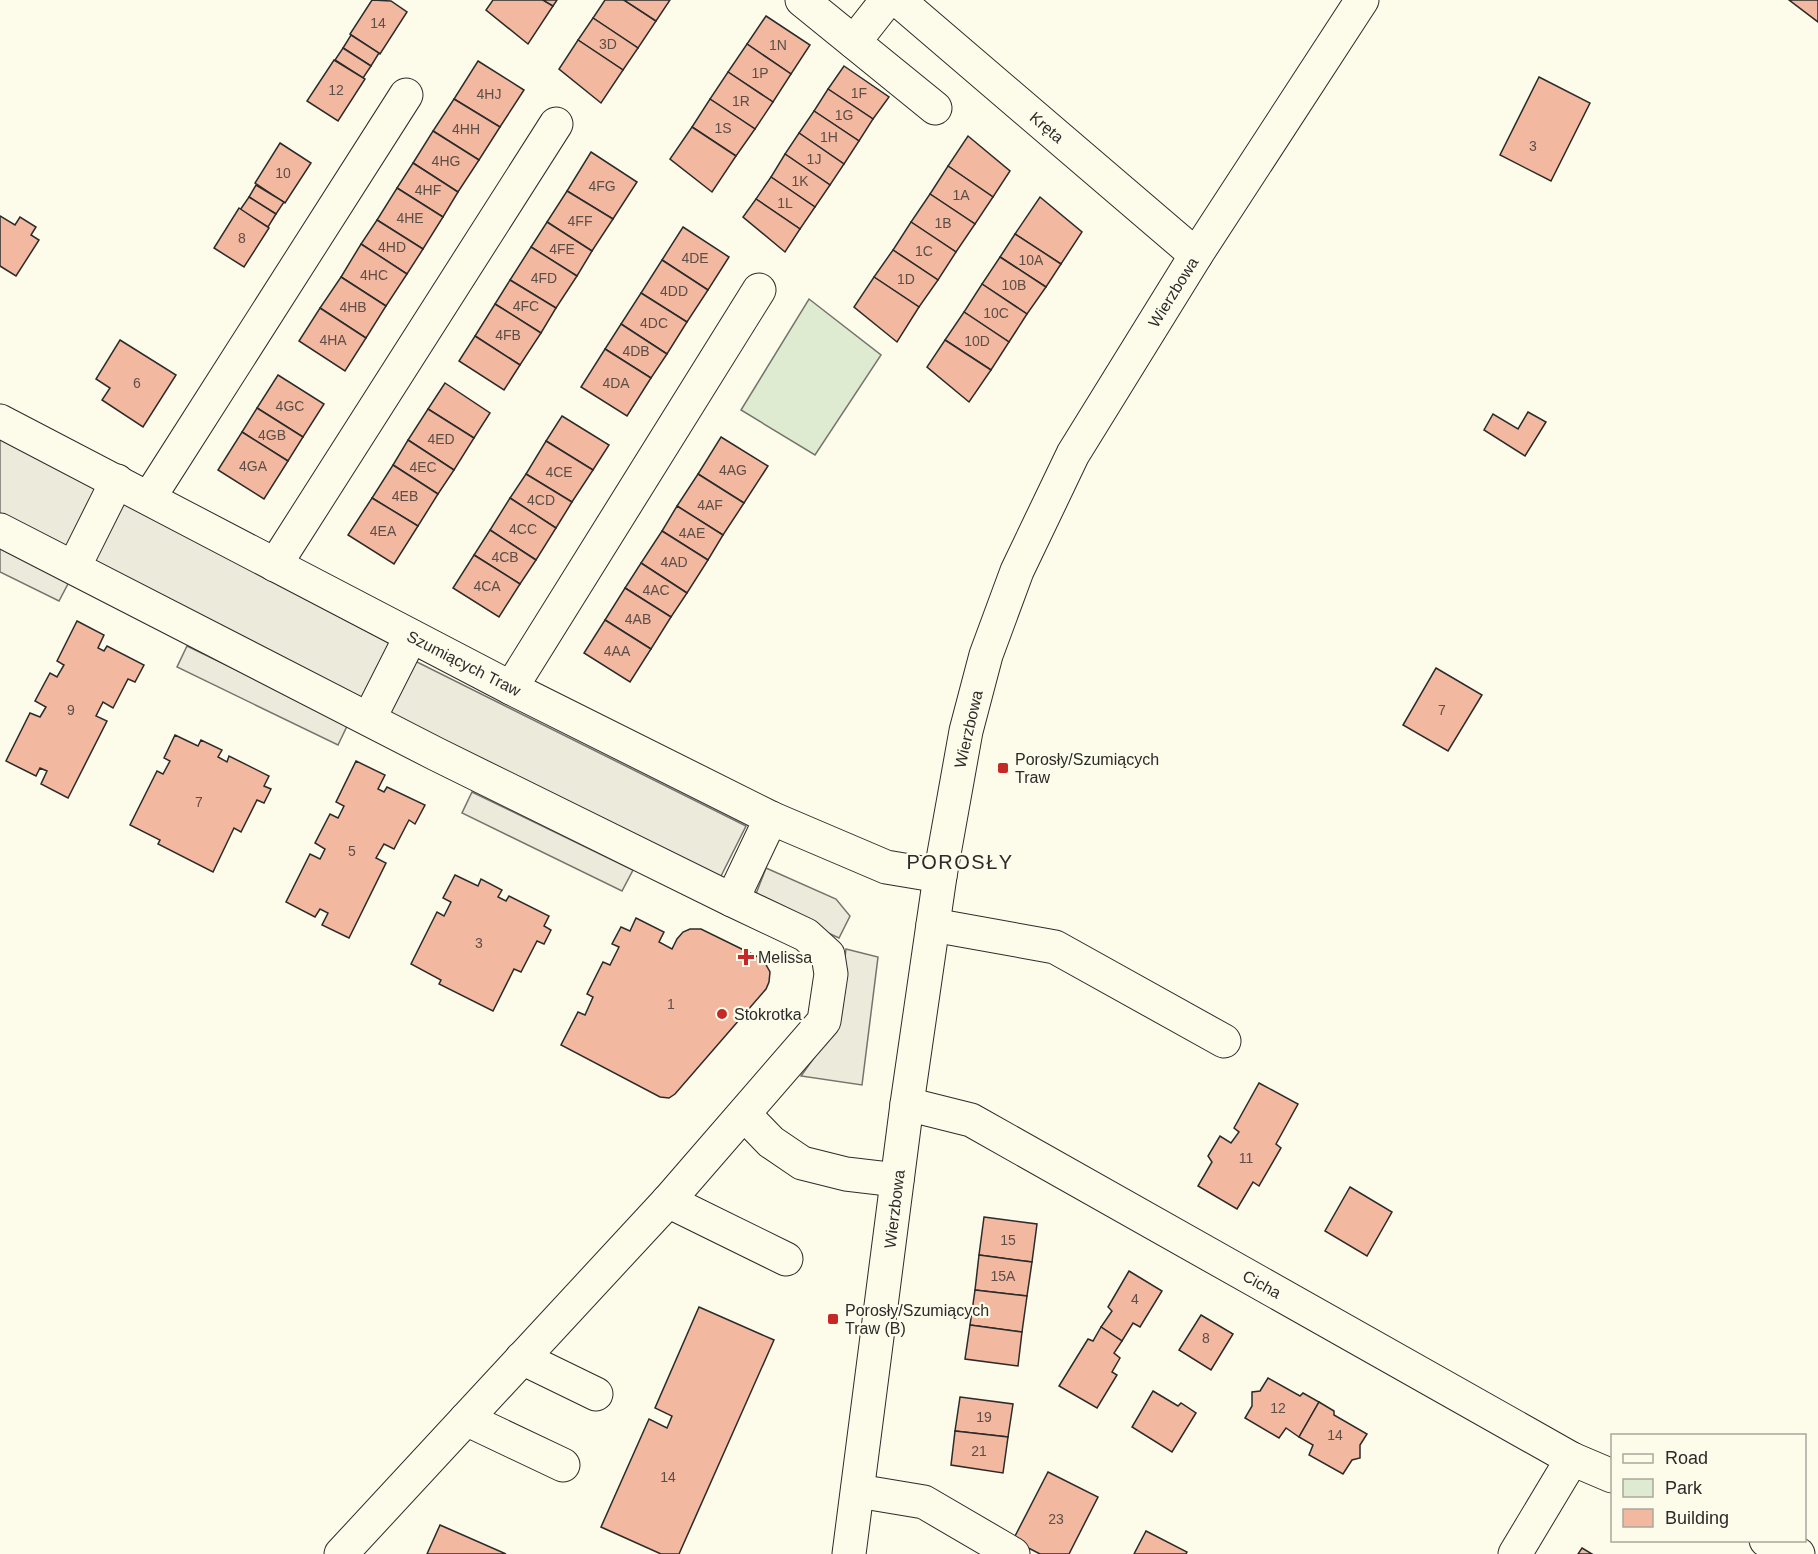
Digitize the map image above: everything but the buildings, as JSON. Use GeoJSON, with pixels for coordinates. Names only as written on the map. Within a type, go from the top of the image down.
{"type":"FeatureCollection","features":[{"type":"Feature","properties":{"kind":"street"},"geometry":{"type":"LineString","coordinates":[[802,0],[935,108]]}},
{"type":"Feature","properties":{"kind":"street"},"geometry":{"type":"LineString","coordinates":[[854,42],[887,0]]}},
{"type":"Feature","properties":{"kind":"street","name":"Kręta"},"geometry":{"type":"LineString","coordinates":[[898,0],[1196,255]]}},
{"type":"Feature","properties":{"kind":"street","name":"Wierzbowa"},"geometry":{"type":"LineString","coordinates":[[849,1554],[907,1104],[940,876],[966,731],[986,655],[1017,571],[1073,454],[1196,255],[1362,0]]}},
{"type":"Feature","properties":{"kind":"street"},"geometry":{"type":"LineString","coordinates":[[149,498],[406,95]]}},
{"type":"Feature","properties":{"kind":"street"},"geometry":{"type":"LineString","coordinates":[[275,565],[556,124]]}},
{"type":"Feature","properties":{"kind":"street"},"geometry":{"type":"LineString","coordinates":[[511,688],[759,290]]}},
{"type":"Feature","properties":{"kind":"street","name":"Szumiących Traw"},"geometry":{"type":"LineString","coordinates":[[0,422],[511,688],[771,818],[886,867],[940,876]]}},
{"type":"Feature","properties":{"kind":"street"},"geometry":{"type":"LineString","coordinates":[[74,567],[117,482]]}},
{"type":"Feature","properties":{"kind":"street"},"geometry":{"type":"LineString","coordinates":[[0,530],[369,719],[732,900],[806,934],[828,955],[831,974],[824,1021],[668,1201],[341,1554]]}},
{"type":"Feature","properties":{"kind":"street"},"geometry":{"type":"LineString","coordinates":[[369,719],[411,636]]}},
{"type":"Feature","properties":{"kind":"street"},"geometry":{"type":"LineString","coordinates":[[732,900],[771,818]]}},
{"type":"Feature","properties":{"kind":"street"},"geometry":{"type":"LineString","coordinates":[[933,925],[1055,947],[1224,1041]]}},
{"type":"Feature","properties":{"kind":"street","name":"Cicha"},"geometry":{"type":"LineString","coordinates":[[907,1104],[971,1120],[1572,1459],[1611,1476]]}},
{"type":"Feature","properties":{"kind":"street"},"geometry":{"type":"LineString","coordinates":[[744,1114],[771,1142],[802,1163],[846,1173],[897,1180]]}},
{"type":"Feature","properties":{"kind":"street"},"geometry":{"type":"LineString","coordinates":[[668,1201],[786,1259]]}},
{"type":"Feature","properties":{"kind":"street"},"geometry":{"type":"LineString","coordinates":[[522,1358],[596,1394]]}},
{"type":"Feature","properties":{"kind":"street"},"geometry":{"type":"LineString","coordinates":[[466,1419],[563,1465]]}},
{"type":"Feature","properties":{"kind":"street"},"geometry":{"type":"LineString","coordinates":[[1515,1554],[1572,1459]]}},
{"type":"Feature","properties":{"kind":"street"},"geometry":{"type":"LineString","coordinates":[[858,1491],[924,1502],[1013,1554]]}},
{"type":"Feature","properties":{"kind":"street"},"geometry":{"type":"LineString","coordinates":[[1771,1542],[1798,1554]]}},
{"type":"Feature","properties":{"kind":"green space"},"geometry":{"type":"Polygon","coordinates":[[[809,299],[881,355],[815,455],[741,410],[809,299]]]}},
{"type":"Feature","properties":{"kind":"shaded area"},"geometry":{"type":"Polygon","coordinates":[[[0,439],[97,488],[66,548],[0,515],[0,439]]]}},
{"type":"Feature","properties":{"kind":"shaded area"},"geometry":{"type":"Polygon","coordinates":[[[124,503],[393,645],[365,704],[92,563],[124,503]]]}},
{"type":"Feature","properties":{"kind":"shaded area"},"geometry":{"type":"Polygon","coordinates":[[[0,546],[70,580],[59,601],[0,572],[0,546]]]}},
{"type":"Feature","properties":{"kind":"shaded area"},"geometry":{"type":"Polygon","coordinates":[[[187,646],[348,724],[338,745],[177,667],[187,646]]]}},
{"type":"Feature","properties":{"kind":"shaded area"},"geometry":{"type":"Polygon","coordinates":[[[415,661],[746,826],[720,878],[390,713],[415,661]]]}},
{"type":"Feature","properties":{"kind":"shaded area"},"geometry":{"type":"Polygon","coordinates":[[[472,792],[633,870],[622,891],[462,813],[472,792]]]}},
{"type":"Feature","properties":{"kind":"shaded area"},"geometry":{"type":"Polygon","coordinates":[[[766,868],[836,899],[850,916],[839,938],[754,899],[766,868]]]}},
{"type":"Feature","properties":{"kind":"shaded area"},"geometry":{"type":"Polygon","coordinates":[[[846,949],[878,957],[862,1085],[801,1076],[836,1027],[846,949]]]}},
{"type":"Feature","properties":{"kind":"place","name":"Porosły/Szumiących Traw"},"geometry":{"type":"Point","coordinates":[1003,768]}},
{"type":"Feature","properties":{"kind":"place","name":"Melissa"},"geometry":{"type":"Point","coordinates":[746,957]}},
{"type":"Feature","properties":{"kind":"place","name":"Stokrotka"},"geometry":{"type":"Point","coordinates":[722,1014]}},
{"type":"Feature","properties":{"kind":"place","name":"Porosły/Szumiących Traw (B)"},"geometry":{"type":"Point","coordinates":[833,1319]}},
{"type":"Feature","properties":{"kind":"district","name":"POROSŁY"},"geometry":{"type":"Point","coordinates":[960,862]}}]}
